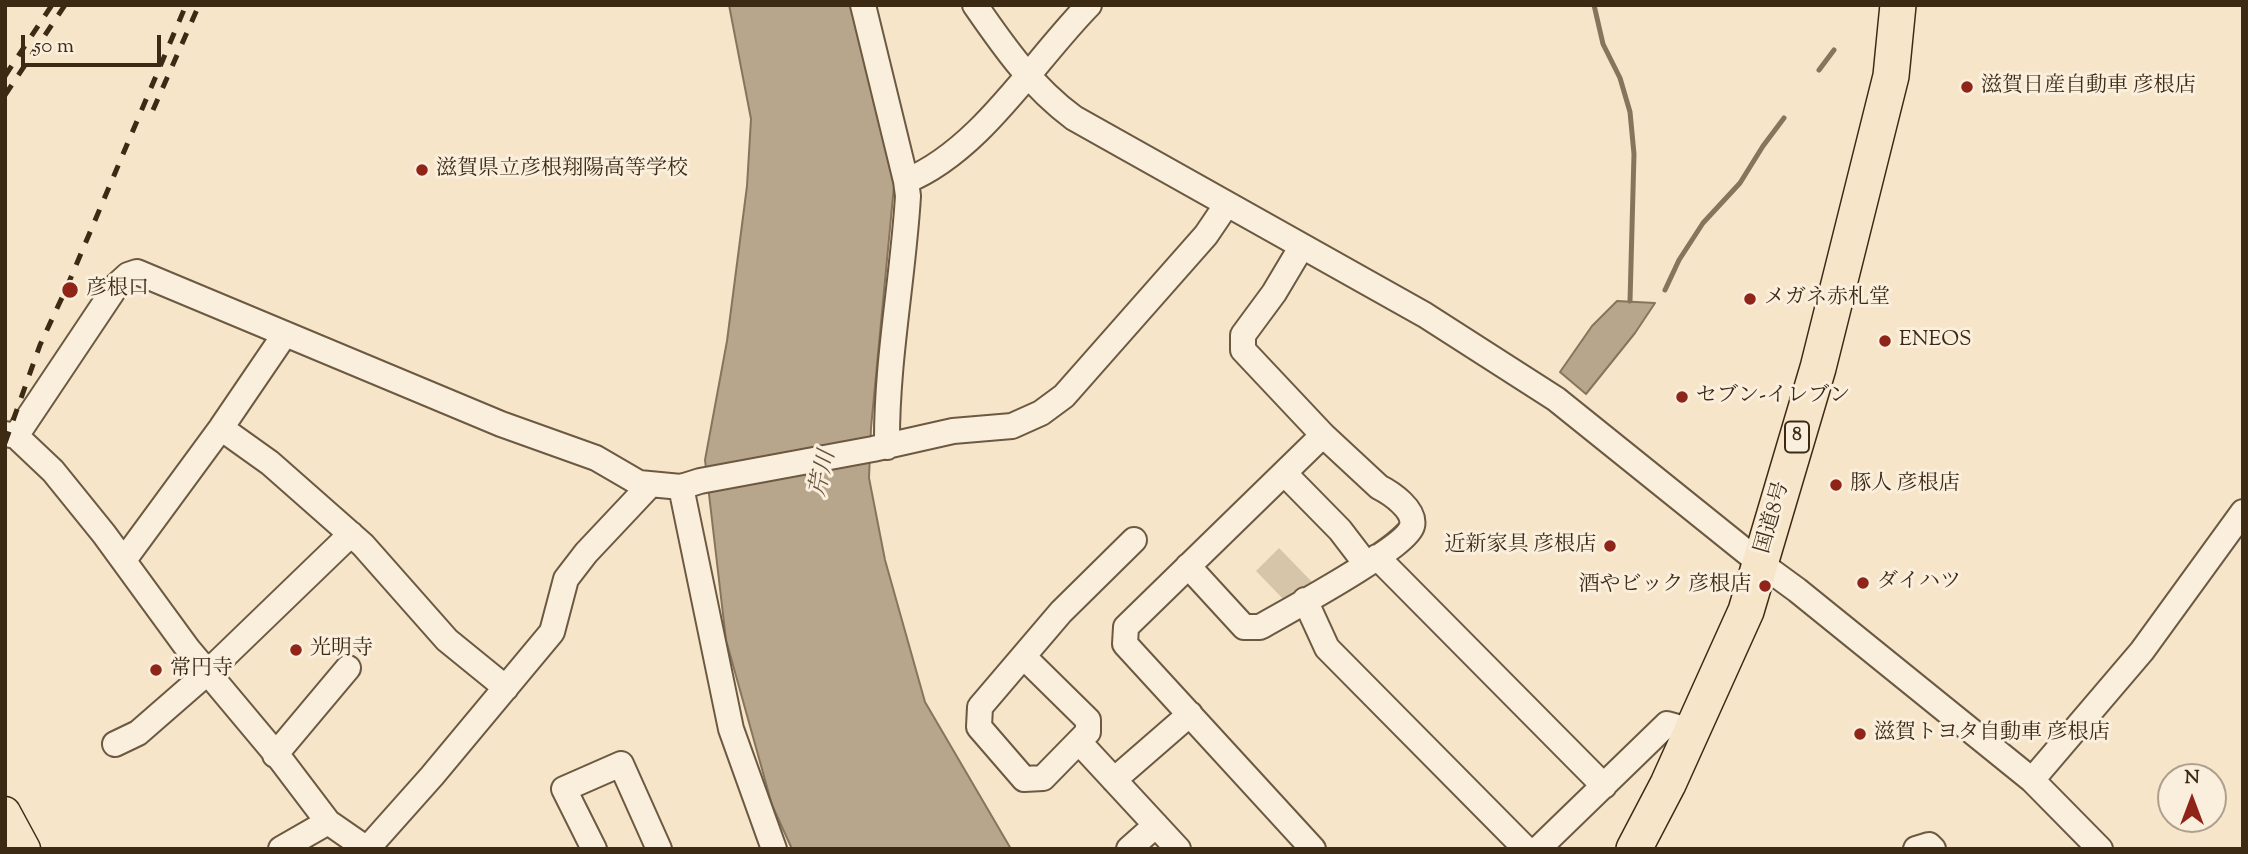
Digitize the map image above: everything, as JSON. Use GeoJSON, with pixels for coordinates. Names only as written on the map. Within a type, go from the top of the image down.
{"type":"FeatureCollection","features":[{"type":"Feature","properties":{"kind":"highway","name":"国道8号"},"geometry":{"type":"LineString","coordinates":[[1634,849],[1668,784],[1746,611],[1818,368],[1891,76],[1898,5]]}},
{"type":"Feature","properties":{"kind":"main road"},"geometry":{"type":"LineString","coordinates":[[5,812],[25,849]]}},
{"type":"Feature","properties":{"kind":"street"},"geometry":{"type":"LineString","coordinates":[[863,5],[906,181],[906,223],[887,412],[880,448]]}},
{"type":"Feature","properties":{"kind":"street"},"geometry":{"type":"LineString","coordinates":[[975,5],[1026,75],[1052,102],[1074,118],[1425,315],[1556,399],[2032,780],[2086,844]]}},
{"type":"Feature","properties":{"kind":"street"},"geometry":{"type":"LineString","coordinates":[[906,181],[927,173],[967,143],[1088,5]]}},
{"type":"Feature","properties":{"kind":"street"},"geometry":{"type":"LineString","coordinates":[[650,485],[586,553],[566,579],[551,632],[367,849],[328,822],[188,649],[124,560],[53,471],[11,435],[117,285],[128,275],[137,272],[501,424],[596,458],[626,477],[650,485],[691,484],[880,448],[953,431],[1012,426],[1041,413],[1064,396],[1206,235],[1227,204]]}},
{"type":"Feature","properties":{"kind":"street"},"geometry":{"type":"LineString","coordinates":[[1188,566],[1244,627],[1260,627],[1371,561],[1409,533],[1412,520],[1410,513],[1323,435],[1242,350],[1243,335],[1274,293],[1302,246]]}},
{"type":"Feature","properties":{"kind":"street"},"geometry":{"type":"LineString","coordinates":[[124,560],[221,428],[285,334]]}},
{"type":"Feature","properties":{"kind":"street"},"geometry":{"type":"LineString","coordinates":[[221,428],[270,463],[351,534],[447,640],[506,688]]}},
{"type":"Feature","properties":{"kind":"street"},"geometry":{"type":"LineString","coordinates":[[1313,849],[1125,644],[1126,627],[1323,435]]}},
{"type":"Feature","properties":{"kind":"street"},"geometry":{"type":"LineString","coordinates":[[1284,473],[1604,786]]}},
{"type":"Feature","properties":{"kind":"street"},"geometry":{"type":"LineString","coordinates":[[691,484],[731,729],[774,849]]}},
{"type":"Feature","properties":{"kind":"street"},"geometry":{"type":"LineString","coordinates":[[2032,780],[2141,651],[2243,512]]}},
{"type":"Feature","properties":{"kind":"street"},"geometry":{"type":"LineString","coordinates":[[116,744],[138,733],[208,672],[351,534]]}},
{"type":"Feature","properties":{"kind":"street"},"geometry":{"type":"LineString","coordinates":[[1024,657],[1088,720],[1088,732],[1043,778],[1024,779],[979,727],[980,708],[1061,612],[1134,540]]}},
{"type":"Feature","properties":{"kind":"street"},"geometry":{"type":"LineString","coordinates":[[1305,600],[1327,648],[1526,849]]}},
{"type":"Feature","properties":{"kind":"street"},"geometry":{"type":"LineString","coordinates":[[275,755],[348,668]]}},
{"type":"Feature","properties":{"kind":"street"},"geometry":{"type":"LineString","coordinates":[[1114,780],[1190,714]]}},
{"type":"Feature","properties":{"kind":"street"},"geometry":{"type":"LineString","coordinates":[[1538,849],[1667,724],[1692,731]]}},
{"type":"Feature","properties":{"kind":"street"},"geometry":{"type":"LineString","coordinates":[[1079,741],[1178,849]]}},
{"type":"Feature","properties":{"kind":"street"},"geometry":{"type":"LineString","coordinates":[[594,849],[564,789],[621,764],[655,847]]}},
{"type":"Feature","properties":{"kind":"street"},"geometry":{"type":"LineString","coordinates":[[281,849],[328,822]]}},
{"type":"Feature","properties":{"kind":"street"},"geometry":{"type":"LineString","coordinates":[[1129,849],[1156,825]]}},
{"type":"Feature","properties":{"kind":"street"},"geometry":{"type":"LineString","coordinates":[[1916,849],[1930,845],[1933,849]]}},
{"type":"Feature","properties":{"kind":"shaded area"},"geometry":{"type":"Polygon","coordinates":[[[1279,548],[1315,585],[1286,602],[1256,571],[1279,548]]]}},
{"type":"Feature","properties":{"kind":"water","name":"芹川"},"geometry":{"type":"Polygon","coordinates":[[[729,5],[853,5],[894,186],[871,428],[869,478],[885,560],[925,702],[1011,849],[792,849],[772,805],[726,640],[705,460],[727,341],[747,186],[751,119],[729,5]]]}},
{"type":"Feature","properties":{"kind":"water"},"geometry":{"type":"Polygon","coordinates":[[[1617,301],[1655,303],[1635,333],[1586,394],[1560,372],[1592,326],[1617,301]]]}},
{"type":"Feature","properties":{"kind":"waterway"},"geometry":{"type":"LineString","coordinates":[[1594,5],[1603,44],[1620,78],[1630,112],[1634,154],[1630,301]]}},
{"type":"Feature","properties":{"kind":"waterway"},"geometry":{"type":"LineString","coordinates":[[1819,70],[1834,50]]}},
{"type":"Feature","properties":{"kind":"waterway"},"geometry":{"type":"LineString","coordinates":[[1665,290],[1679,260],[1703,223],[1740,183],[1784,118]]}},
{"type":"Feature","properties":{"kind":"railway"},"geometry":{"type":"LineString","coordinates":[[5,76],[52,5]]}},
{"type":"Feature","properties":{"kind":"railway"},"geometry":{"type":"LineString","coordinates":[[5,95],[65,5]]}},
{"type":"Feature","properties":{"kind":"railway"},"geometry":{"type":"LineString","coordinates":[[5,443],[40,345],[186,5]]}},
{"type":"Feature","properties":{"kind":"railway"},"geometry":{"type":"LineString","coordinates":[[153,110],[199,5]]}},
{"type":"Feature","properties":{"kind":"place","name":"滋賀日産自動車 彦根店"},"geometry":{"type":"Point","coordinates":[1967,87]}},
{"type":"Feature","properties":{"kind":"place","name":"滋賀県立彦根翔陽高等学校"},"geometry":{"type":"Point","coordinates":[422,170]}},
{"type":"Feature","properties":{"kind":"place","name":"彦根口"},"geometry":{"type":"Point","coordinates":[70,290]}},
{"type":"Feature","properties":{"kind":"place","name":"メガネ赤札堂"},"geometry":{"type":"Point","coordinates":[1750,299]}},
{"type":"Feature","properties":{"kind":"place","name":"ENEOS"},"geometry":{"type":"Point","coordinates":[1885,341]}},
{"type":"Feature","properties":{"kind":"place","name":"セブン-イレブン"},"geometry":{"type":"Point","coordinates":[1682,397]}},
{"type":"Feature","properties":{"kind":"place","name":"豚人 彦根店"},"geometry":{"type":"Point","coordinates":[1836,485]}},
{"type":"Feature","properties":{"kind":"place","name":"近新家具 彦根店"},"geometry":{"type":"Point","coordinates":[1610,546]}},
{"type":"Feature","properties":{"kind":"place","name":"ダイハツ"},"geometry":{"type":"Point","coordinates":[1863,583]}},
{"type":"Feature","properties":{"kind":"place","name":"酒やビック 彦根店"},"geometry":{"type":"Point","coordinates":[1765,586]}},
{"type":"Feature","properties":{"kind":"place","name":"光明寺"},"geometry":{"type":"Point","coordinates":[296,650]}},
{"type":"Feature","properties":{"kind":"place","name":"常円寺"},"geometry":{"type":"Point","coordinates":[156,670]}},
{"type":"Feature","properties":{"kind":"place","name":"滋賀トヨタ自動車 彦根店"},"geometry":{"type":"Point","coordinates":[1860,734]}}]}
